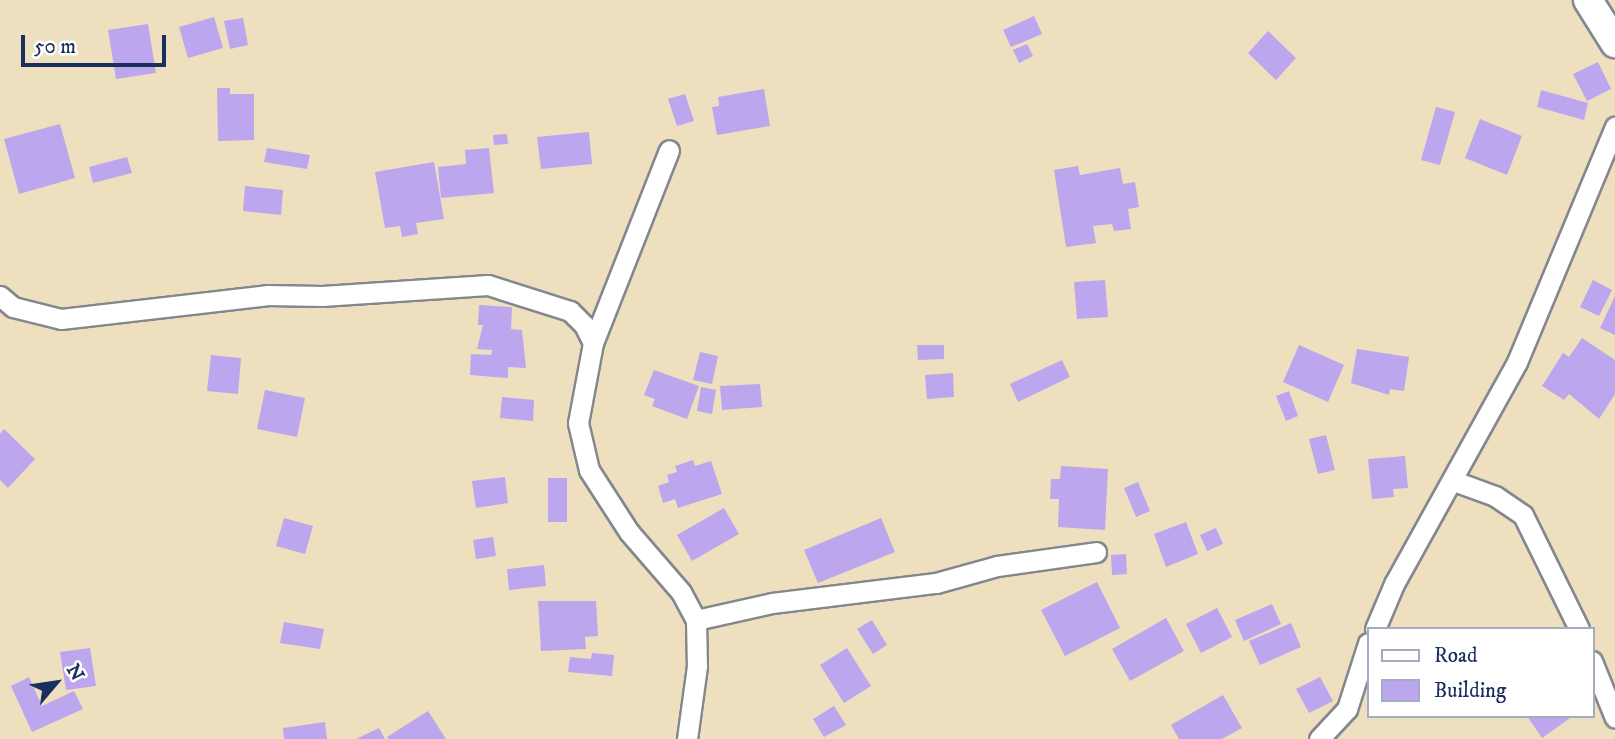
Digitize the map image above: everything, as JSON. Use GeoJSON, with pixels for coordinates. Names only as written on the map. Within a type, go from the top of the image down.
{"type":"FeatureCollection","features":[{"type":"Feature","properties":{"kind":"street"},"geometry":{"type":"LineString","coordinates":[[1588,0],[1615,43]]}},
{"type":"Feature","properties":{"kind":"street"},"geometry":{"type":"LineString","coordinates":[[1376,627],[1394,584],[1454,481],[1517,362],[1615,127]]}},
{"type":"Feature","properties":{"kind":"street"},"geometry":{"type":"LineString","coordinates":[[668,150],[593,343],[578,423],[589,470],[629,532],[681,592],[696,620],[697,666],[687,739]]}},
{"type":"Feature","properties":{"kind":"street"},"geometry":{"type":"LineString","coordinates":[[0,296],[13,307],[61,319],[267,295],[335,296],[488,285],[570,311],[593,343]]}},
{"type":"Feature","properties":{"kind":"street"},"geometry":{"type":"LineString","coordinates":[[1454,481],[1495,496],[1523,515],[1578,627]]}},
{"type":"Feature","properties":{"kind":"street"},"geometry":{"type":"LineString","coordinates":[[696,620],[772,603],[936,583],[997,566],[1096,552]]}},
{"type":"Feature","properties":{"kind":"street"},"geometry":{"type":"LineString","coordinates":[[1319,739],[1346,709],[1366,649]]}},
{"type":"Feature","properties":{"kind":"street"},"geometry":{"type":"LineString","coordinates":[[1594,666],[1615,718]]}},
{"type":"Feature","properties":{"kind":"building"},"geometry":{"type":"Polygon","coordinates":[[[1034,16],[1042,34],[1011,47],[1003,30],[1034,16]]]}},
{"type":"Feature","properties":{"kind":"building"},"geometry":{"type":"Polygon","coordinates":[[[214,17],[223,48],[188,58],[179,27],[214,17]]]}},
{"type":"Feature","properties":{"kind":"building"},"geometry":{"type":"Polygon","coordinates":[[[243,18],[248,45],[230,49],[224,21],[243,18]]]}},
{"type":"Feature","properties":{"kind":"building"},"geometry":{"type":"Polygon","coordinates":[[[148,24],[156,73],[116,79],[108,30],[148,24]]]}},
{"type":"Feature","properties":{"kind":"building"},"geometry":{"type":"Polygon","coordinates":[[[1268,31],[1296,58],[1276,80],[1248,53],[1268,31]]]}},
{"type":"Feature","properties":{"kind":"building"},"geometry":{"type":"Polygon","coordinates":[[[1027,44],[1033,56],[1019,63],[1013,50],[1027,44]]]}},
{"type":"Feature","properties":{"kind":"building"},"geometry":{"type":"Polygon","coordinates":[[[1598,62],[1611,89],[1587,101],[1573,74],[1598,62]]]}},
{"type":"Feature","properties":{"kind":"building"},"geometry":{"type":"Polygon","coordinates":[[[217,88],[230,88],[230,94],[254,94],[254,140],[218,141],[217,88]]]}},
{"type":"Feature","properties":{"kind":"building"},"geometry":{"type":"Polygon","coordinates":[[[764,89],[770,126],[717,135],[712,107],[719,106],[718,97],[764,89]]]}},
{"type":"Feature","properties":{"kind":"building"},"geometry":{"type":"Polygon","coordinates":[[[1541,90],[1588,103],[1584,120],[1537,107],[1541,90]]]}},
{"type":"Feature","properties":{"kind":"building"},"geometry":{"type":"Polygon","coordinates":[[[685,94],[694,121],[677,126],[668,99],[685,94]]]}},
{"type":"Feature","properties":{"kind":"building"},"geometry":{"type":"Polygon","coordinates":[[[1436,107],[1455,112],[1440,165],[1421,160],[1436,107]]]}},
{"type":"Feature","properties":{"kind":"building"},"geometry":{"type":"Polygon","coordinates":[[[1480,119],[1522,136],[1507,175],[1465,158],[1480,119]]]}},
{"type":"Feature","properties":{"kind":"building"},"geometry":{"type":"Polygon","coordinates":[[[60,124],[75,178],[19,194],[4,139],[60,124]]]}},
{"type":"Feature","properties":{"kind":"building"},"geometry":{"type":"Polygon","coordinates":[[[589,132],[592,164],[541,169],[537,137],[589,132]]]}},
{"type":"Feature","properties":{"kind":"building"},"geometry":{"type":"Polygon","coordinates":[[[507,134],[508,144],[494,145],[493,135],[507,134]]]}},
{"type":"Feature","properties":{"kind":"building"},"geometry":{"type":"Polygon","coordinates":[[[267,148],[310,155],[307,169],[264,162],[267,148]]]}},
{"type":"Feature","properties":{"kind":"building"},"geometry":{"type":"Polygon","coordinates":[[[489,148],[494,193],[441,198],[438,167],[466,164],[465,150],[489,148]]]}},
{"type":"Feature","properties":{"kind":"building"},"geometry":{"type":"Polygon","coordinates":[[[127,157],[132,173],[93,183],[89,167],[127,157]]]}},
{"type":"Feature","properties":{"kind":"building"},"geometry":{"type":"Polygon","coordinates":[[[434,162],[444,219],[416,223],[418,234],[402,237],[400,226],[385,228],[375,172],[434,162]]]}},
{"type":"Feature","properties":{"kind":"building"},"geometry":{"type":"Polygon","coordinates":[[[1078,166],[1080,175],[1120,168],[1123,184],[1135,182],[1139,207],[1128,209],[1131,229],[1114,231],[1112,224],[1093,226],[1096,243],[1066,247],[1054,170],[1078,166]]]}},
{"type":"Feature","properties":{"kind":"building"},"geometry":{"type":"Polygon","coordinates":[[[245,186],[283,190],[281,215],[243,211],[245,186]]]}},
{"type":"Feature","properties":{"kind":"building"},"geometry":{"type":"Polygon","coordinates":[[[1105,280],[1108,317],[1077,319],[1074,282],[1105,280]]]}},
{"type":"Feature","properties":{"kind":"building"},"geometry":{"type":"Polygon","coordinates":[[[1593,280],[1612,290],[1599,316],[1580,307],[1593,280]]]}},
{"type":"Feature","properties":{"kind":"building"},"geometry":{"type":"Polygon","coordinates":[[[1615,296],[1615,335],[1600,328],[1615,296]]]}},
{"type":"Feature","properties":{"kind":"building"},"geometry":{"type":"Polygon","coordinates":[[[479,305],[512,307],[511,329],[522,330],[526,368],[508,367],[508,378],[470,375],[471,354],[491,355],[492,350],[477,349],[483,325],[478,325],[479,305]]]}},
{"type":"Feature","properties":{"kind":"building"},"geometry":{"type":"Polygon","coordinates":[[[1582,338],[1615,360],[1615,394],[1599,419],[1569,394],[1564,400],[1542,386],[1563,353],[1569,357],[1582,338]]]}},
{"type":"Feature","properties":{"kind":"building"},"geometry":{"type":"Polygon","coordinates":[[[917,345],[944,345],[944,359],[918,360],[917,345]]]}},
{"type":"Feature","properties":{"kind":"building"},"geometry":{"type":"Polygon","coordinates":[[[1299,345],[1344,365],[1328,402],[1283,382],[1299,345]]]}},
{"type":"Feature","properties":{"kind":"building"},"geometry":{"type":"Polygon","coordinates":[[[1357,349],[1409,357],[1404,391],[1390,389],[1389,395],[1351,383],[1357,349]]]}},
{"type":"Feature","properties":{"kind":"building"},"geometry":{"type":"Polygon","coordinates":[[[700,352],[718,356],[712,384],[693,380],[700,352]]]}},
{"type":"Feature","properties":{"kind":"building"},"geometry":{"type":"Polygon","coordinates":[[[211,355],[241,358],[238,394],[207,391],[211,355]]]}},
{"type":"Feature","properties":{"kind":"building"},"geometry":{"type":"Polygon","coordinates":[[[1062,360],[1070,377],[1018,402],[1010,384],[1062,360]]]}},
{"type":"Feature","properties":{"kind":"building"},"geometry":{"type":"Polygon","coordinates":[[[654,370],[699,386],[687,419],[652,406],[655,399],[644,395],[654,370]]]}},
{"type":"Feature","properties":{"kind":"building"},"geometry":{"type":"Polygon","coordinates":[[[953,373],[954,397],[927,399],[925,375],[953,373]]]}},
{"type":"Feature","properties":{"kind":"building"},"geometry":{"type":"Polygon","coordinates":[[[760,384],[762,407],[722,410],[720,386],[760,384]]]}},
{"type":"Feature","properties":{"kind":"building"},"geometry":{"type":"Polygon","coordinates":[[[701,387],[716,390],[712,414],[697,411],[701,387]]]}},
{"type":"Feature","properties":{"kind":"building"},"geometry":{"type":"Polygon","coordinates":[[[265,390],[305,398],[297,437],[257,429],[265,390]]]}},
{"type":"Feature","properties":{"kind":"building"},"geometry":{"type":"Polygon","coordinates":[[[1289,391],[1298,416],[1286,421],[1276,396],[1289,391]]]}},
{"type":"Feature","properties":{"kind":"building"},"geometry":{"type":"Polygon","coordinates":[[[502,397],[534,400],[533,421],[500,418],[502,397]]]}},
{"type":"Feature","properties":{"kind":"building"},"geometry":{"type":"Polygon","coordinates":[[[4,429],[35,459],[8,488],[0,480],[0,434],[4,429]]]}},
{"type":"Feature","properties":{"kind":"building"},"geometry":{"type":"Polygon","coordinates":[[[1326,435],[1335,470],[1318,474],[1309,439],[1326,435]]]}},
{"type":"Feature","properties":{"kind":"building"},"geometry":{"type":"Polygon","coordinates":[[[1405,456],[1408,488],[1393,489],[1394,497],[1372,499],[1368,459],[1405,456]]]}},
{"type":"Feature","properties":{"kind":"building"},"geometry":{"type":"Polygon","coordinates":[[[693,460],[695,466],[711,461],[722,494],[678,508],[675,499],[663,503],[658,486],[669,482],[667,475],[677,472],[675,466],[693,460]]]}},
{"type":"Feature","properties":{"kind":"building"},"geometry":{"type":"Polygon","coordinates":[[[1061,466],[1108,469],[1105,530],[1058,527],[1059,499],[1050,499],[1051,479],[1060,479],[1061,466]]]}},
{"type":"Feature","properties":{"kind":"building"},"geometry":{"type":"Polygon","coordinates":[[[505,477],[508,503],[476,508],[472,481],[505,477]]]}},
{"type":"Feature","properties":{"kind":"building"},"geometry":{"type":"Polygon","coordinates":[[[548,478],[567,478],[567,522],[548,522],[548,478]]]}},
{"type":"Feature","properties":{"kind":"building"},"geometry":{"type":"Polygon","coordinates":[[[1138,482],[1150,511],[1136,517],[1124,488],[1138,482]]]}},
{"type":"Feature","properties":{"kind":"building"},"geometry":{"type":"Polygon","coordinates":[[[724,508],[739,534],[692,561],[677,535],[724,508]]]}},
{"type":"Feature","properties":{"kind":"building"},"geometry":{"type":"Polygon","coordinates":[[[284,518],[313,526],[305,554],[276,546],[284,518]]]}},
{"type":"Feature","properties":{"kind":"building"},"geometry":{"type":"Polygon","coordinates":[[[881,518],[895,552],[818,583],[804,550],[881,518]]]}},
{"type":"Feature","properties":{"kind":"building"},"geometry":{"type":"Polygon","coordinates":[[[1186,522],[1198,554],[1166,567],[1154,534],[1186,522]]]}},
{"type":"Feature","properties":{"kind":"building"},"geometry":{"type":"Polygon","coordinates":[[[1216,528],[1223,544],[1207,551],[1200,535],[1216,528]]]}},
{"type":"Feature","properties":{"kind":"building"},"geometry":{"type":"Polygon","coordinates":[[[493,537],[496,556],[476,559],[473,540],[493,537]]]}},
{"type":"Feature","properties":{"kind":"building"},"geometry":{"type":"Polygon","coordinates":[[[1126,554],[1127,574],[1112,575],[1111,555],[1126,554]]]}},
{"type":"Feature","properties":{"kind":"building"},"geometry":{"type":"Polygon","coordinates":[[[544,565],[546,586],[509,590],[507,569],[544,565]]]}},
{"type":"Feature","properties":{"kind":"building"},"geometry":{"type":"Polygon","coordinates":[[[1097,582],[1120,628],[1065,656],[1041,610],[1097,582]]]}},
{"type":"Feature","properties":{"kind":"building"},"geometry":{"type":"Polygon","coordinates":[[[538,601],[596,601],[598,636],[585,637],[586,649],[541,651],[538,601]]]}},
{"type":"Feature","properties":{"kind":"building"},"geometry":{"type":"Polygon","coordinates":[[[1272,604],[1281,624],[1244,641],[1235,620],[1272,604]]]}},
{"type":"Feature","properties":{"kind":"building"},"geometry":{"type":"Polygon","coordinates":[[[1217,608],[1232,637],[1201,653],[1186,624],[1217,608]]]}},
{"type":"Feature","properties":{"kind":"building"},"geometry":{"type":"Polygon","coordinates":[[[1166,618],[1184,651],[1130,681],[1112,649],[1166,618]]]}},
{"type":"Feature","properties":{"kind":"building"},"geometry":{"type":"Polygon","coordinates":[[[872,620],[887,645],[873,654],[857,629],[872,620]]]}},
{"type":"Feature","properties":{"kind":"building"},"geometry":{"type":"Polygon","coordinates":[[[284,622],[324,629],[320,649],[280,643],[284,622]]]}},
{"type":"Feature","properties":{"kind":"building"},"geometry":{"type":"Polygon","coordinates":[[[1291,623],[1301,647],[1260,665],[1249,641],[1291,623]]]}},
{"type":"Feature","properties":{"kind":"building"},"geometry":{"type":"Polygon","coordinates":[[[90,648],[96,686],[66,690],[60,652],[90,648]]]}},
{"type":"Feature","properties":{"kind":"building"},"geometry":{"type":"Polygon","coordinates":[[[847,648],[871,686],[844,703],[820,665],[847,648]]]}},
{"type":"Feature","properties":{"kind":"building"},"geometry":{"type":"Polygon","coordinates":[[[592,653],[614,655],[612,676],[568,672],[570,657],[591,659],[592,653]]]}},
{"type":"Feature","properties":{"kind":"building"},"geometry":{"type":"Polygon","coordinates":[[[29,677],[42,706],[74,691],[83,709],[32,732],[11,686],[29,677]]]}},
{"type":"Feature","properties":{"kind":"building"},"geometry":{"type":"Polygon","coordinates":[[[1320,677],[1333,701],[1309,713],[1296,689],[1320,677]]]}},
{"type":"Feature","properties":{"kind":"building"},"geometry":{"type":"Polygon","coordinates":[[[1223,695],[1242,728],[1222,739],[1179,739],[1171,725],[1223,695]]]}},
{"type":"Feature","properties":{"kind":"building"},"geometry":{"type":"Polygon","coordinates":[[[834,706],[846,725],[824,737],[813,719],[834,706]]]}},
{"type":"Feature","properties":{"kind":"building"},"geometry":{"type":"Polygon","coordinates":[[[428,711],[446,739],[387,737],[428,711]]]}},
{"type":"Feature","properties":{"kind":"building"},"geometry":{"type":"Polygon","coordinates":[[[1528,718],[1570,718],[1542,738],[1528,718]]]}},
{"type":"Feature","properties":{"kind":"building"},"geometry":{"type":"Polygon","coordinates":[[[325,722],[327,739],[284,739],[283,728],[325,722]]]}},
{"type":"Feature","properties":{"kind":"building"},"geometry":{"type":"Polygon","coordinates":[[[379,728],[385,739],[356,739],[379,728]]]}}]}
